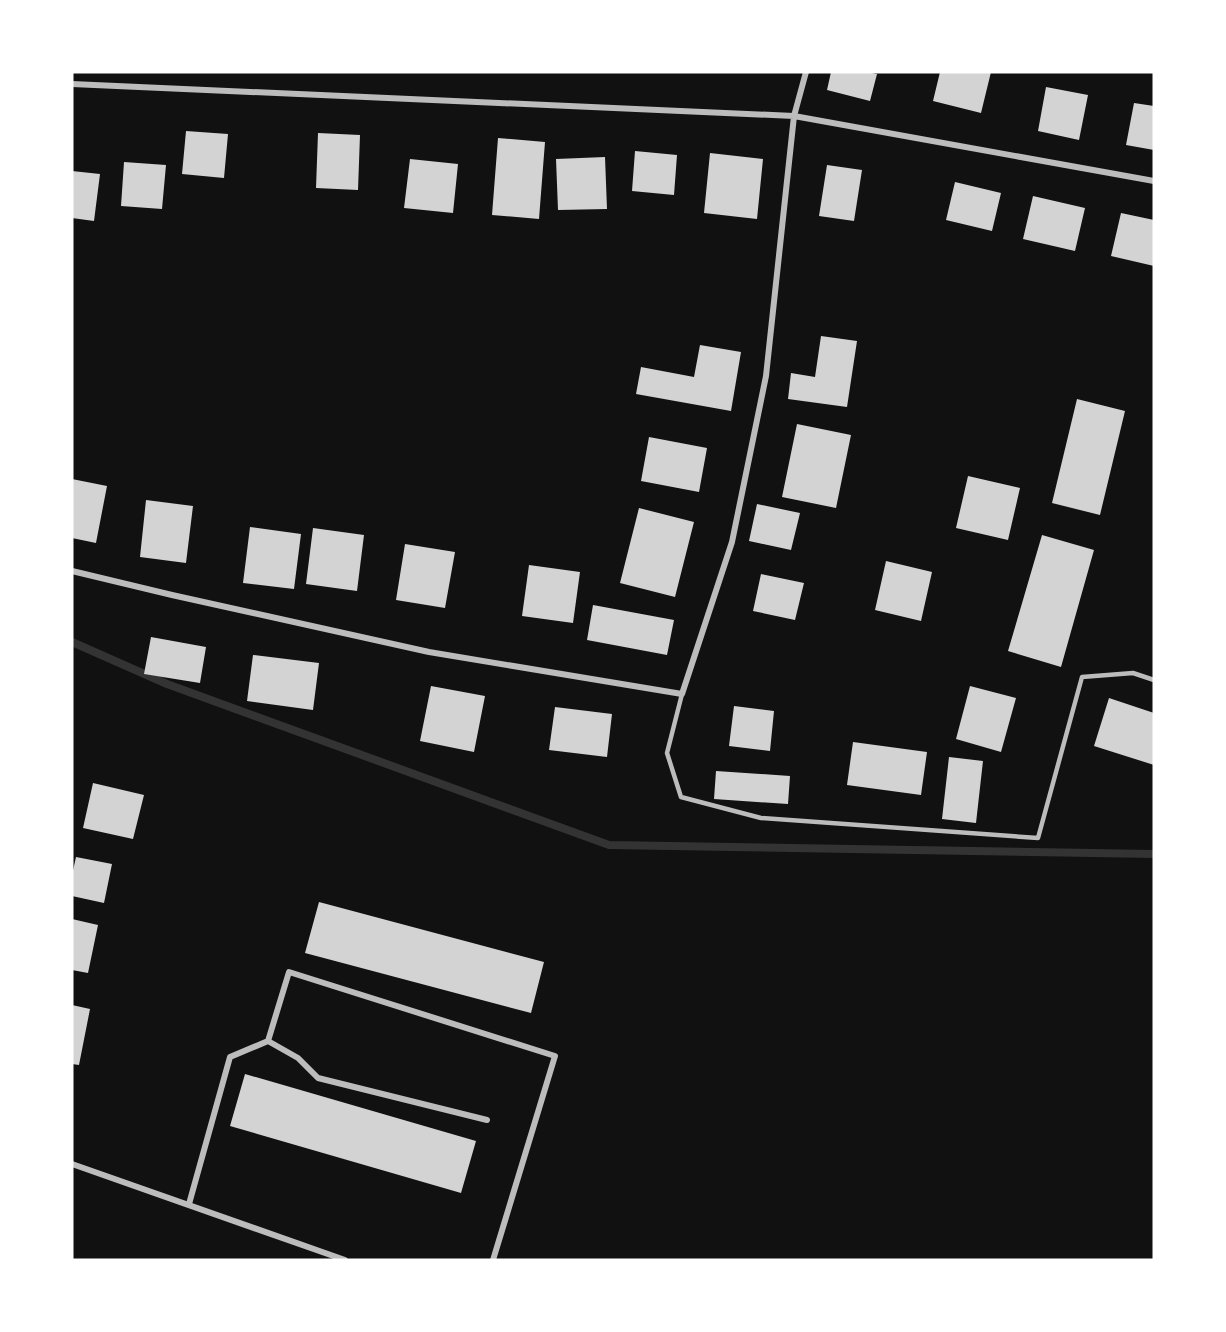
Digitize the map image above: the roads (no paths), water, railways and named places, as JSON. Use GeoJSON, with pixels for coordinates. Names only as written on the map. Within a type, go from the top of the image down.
{"type":"FeatureCollection","features":[{"type":"Feature","properties":{"kind":"street"},"geometry":{"type":"LineString","coordinates":[[72,571],[429,652],[682,694],[732,542],[766,376],[794,116],[806,72]]}},
{"type":"Feature","properties":{"kind":"street"},"geometry":{"type":"LineString","coordinates":[[72,84],[794,116],[1154,181]]}},
{"type":"Feature","properties":{"kind":"street"},"geometry":{"type":"LineString","coordinates":[[268,1041],[289,972],[555,1056],[493,1260]]}},
{"type":"Feature","properties":{"kind":"street"},"geometry":{"type":"LineString","coordinates":[[268,1041],[298,1058],[318,1078],[488,1120]]}},
{"type":"Feature","properties":{"kind":"street"},"geometry":{"type":"LineString","coordinates":[[189,1204],[230,1057],[268,1041]]}},
{"type":"Feature","properties":{"kind":"street"},"geometry":{"type":"LineString","coordinates":[[72,1164],[345,1260]]}},
{"type":"Feature","properties":{"kind":"lane"},"geometry":{"type":"LineString","coordinates":[[682,694],[667,753],[681,797],[761,818],[1038,838],[1082,677],[1133,673],[1154,680]]}},
{"type":"Feature","properties":{"kind":"waterway"},"geometry":{"type":"LineString","coordinates":[[72,642],[167,684],[609,845],[1154,854]]}}]}
